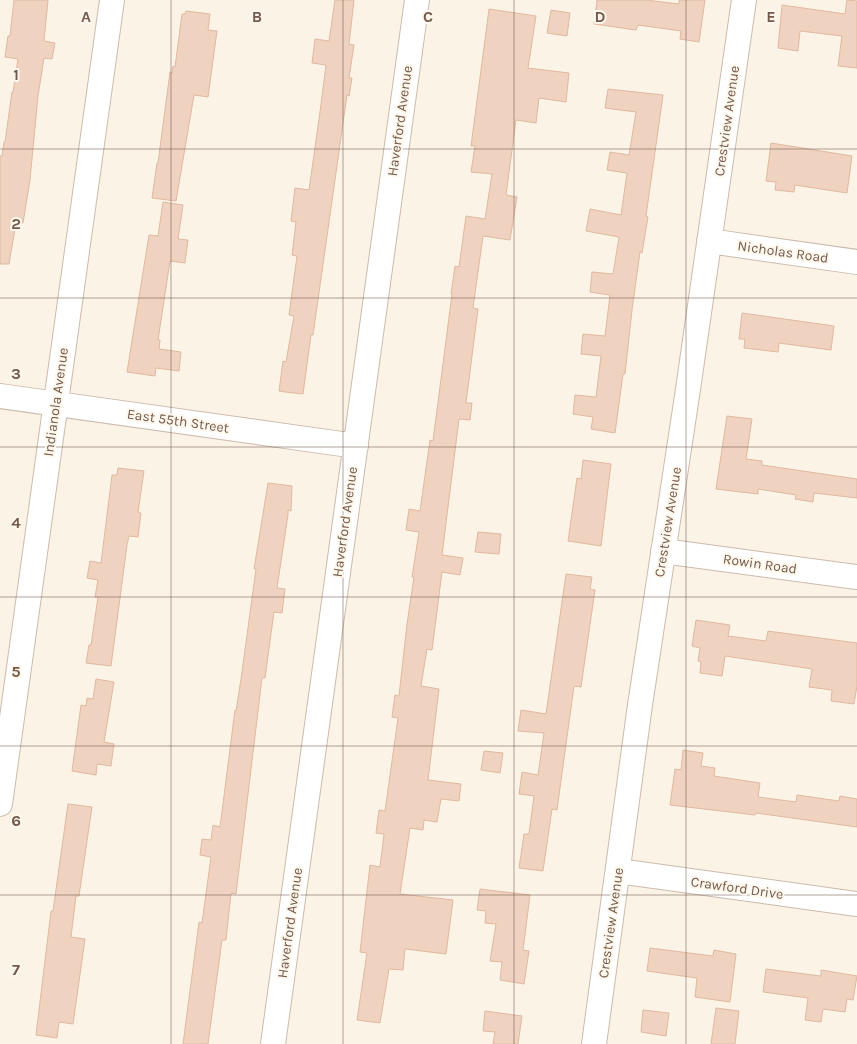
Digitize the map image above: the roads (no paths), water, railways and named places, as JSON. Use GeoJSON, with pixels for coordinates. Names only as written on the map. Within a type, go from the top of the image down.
{"type":"FeatureCollection","features":[{"type":"Feature","properties":{"kind":"street","name":"Indianola Avenue"},"geometry":{"type":"LineString","coordinates":[[0,804],[112,0]]}},
{"type":"Feature","properties":{"kind":"street","name":"Haverford Avenue"},"geometry":{"type":"LineString","coordinates":[[273,1044],[417,0]]}},
{"type":"Feature","properties":{"kind":"street","name":"Crestview Avenue"},"geometry":{"type":"LineString","coordinates":[[594,1044],[640,705],[744,0]]}},
{"type":"Feature","properties":{"kind":"street","name":"Nicholas Road"},"geometry":{"type":"LineString","coordinates":[[709,241],[857,262]]}},
{"type":"Feature","properties":{"kind":"street","name":"East 55th Street"},"geometry":{"type":"LineString","coordinates":[[0,396],[356,446]]}},
{"type":"Feature","properties":{"kind":"street","name":"Rowin Road"},"geometry":{"type":"LineString","coordinates":[[663,551],[857,577]]}},
{"type":"Feature","properties":{"kind":"street","name":"Crawford Drive"},"geometry":{"type":"LineString","coordinates":[[618,871],[857,904]]}}]}
